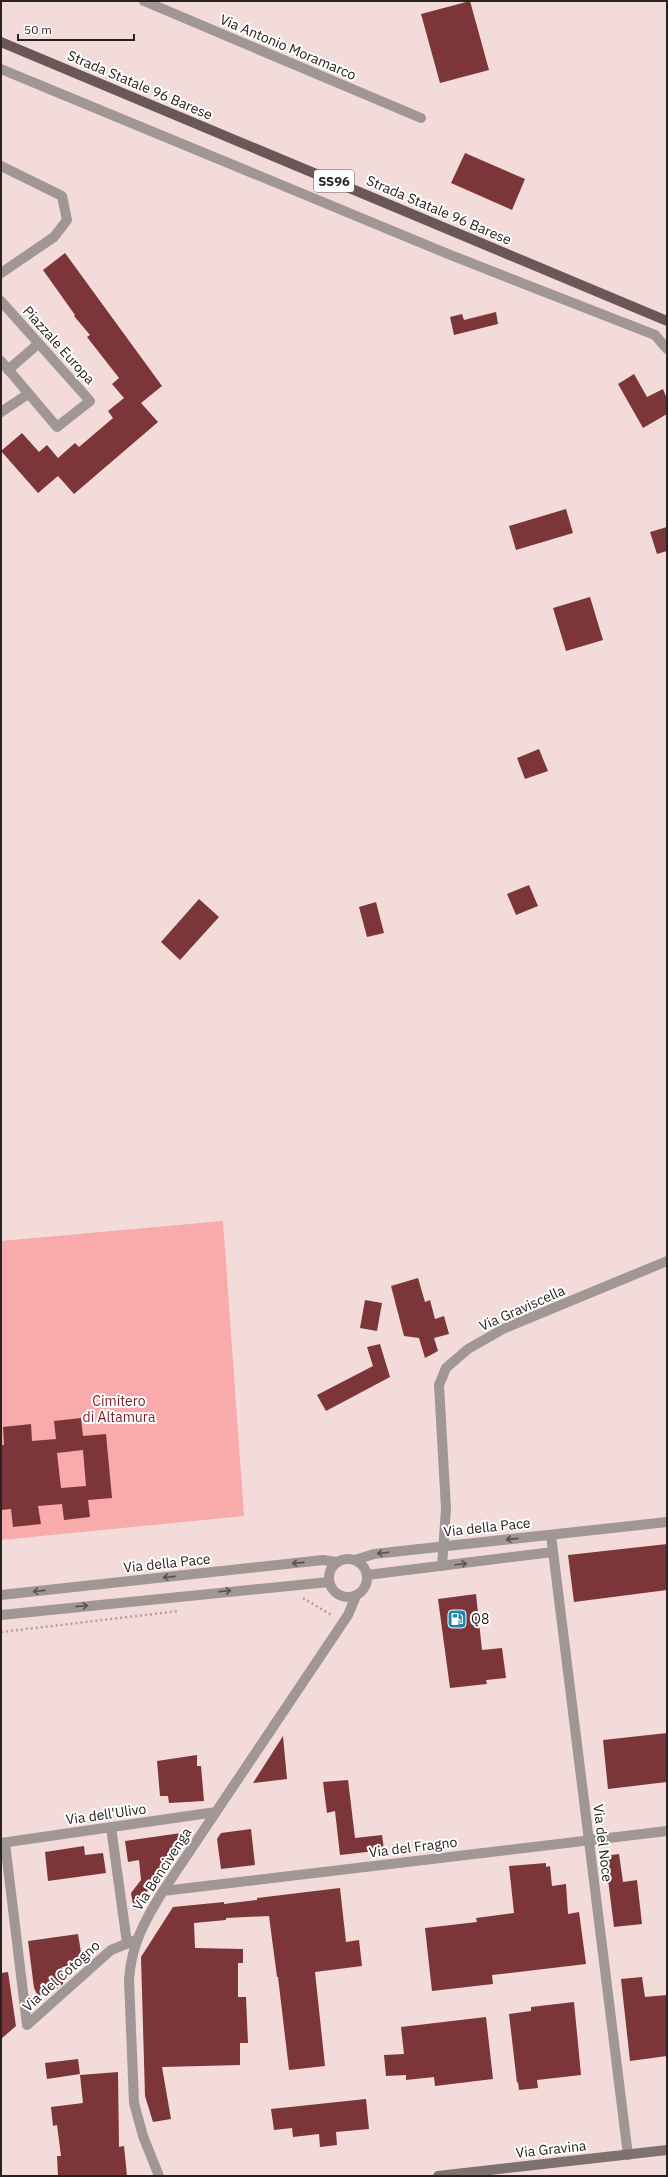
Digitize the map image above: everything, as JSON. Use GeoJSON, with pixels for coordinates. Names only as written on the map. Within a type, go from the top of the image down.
{"type":"FeatureCollection","features":[{"type":"Feature","properties":{"kind":"main road","name":"Strada Statale 96 Barese"},"geometry":{"type":"LineString","coordinates":[[1,42],[667,321]]}},
{"type":"Feature","properties":{"kind":"main road","name":"Via Gravina"},"geometry":{"type":"LineString","coordinates":[[438,2176],[667,2150]]}},
{"type":"Feature","properties":{"kind":"street","name":"Via Antonio Moramarco"},"geometry":{"type":"LineString","coordinates":[[144,1],[421,118]]}},
{"type":"Feature","properties":{"kind":"street"},"geometry":{"type":"LineString","coordinates":[[1,69],[446,253],[654,335],[667,349]]}},
{"type":"Feature","properties":{"kind":"street"},"geometry":{"type":"LineString","coordinates":[[1,166],[62,196],[67,220],[54,237],[1,273]]}},
{"type":"Feature","properties":{"kind":"street","name":"Piazzale Europa"},"geometry":{"type":"LineString","coordinates":[[1,301],[90,401],[57,427],[1,361]]}},
{"type":"Feature","properties":{"kind":"street"},"geometry":{"type":"LineString","coordinates":[[8,370],[38,344]]}},
{"type":"Feature","properties":{"kind":"street"},"geometry":{"type":"LineString","coordinates":[[1,412],[28,394]]}},
{"type":"Feature","properties":{"kind":"street","name":"Via Graviscella"},"geometry":{"type":"LineString","coordinates":[[442,1566],[446,1508],[438,1385],[446,1368],[468,1349],[503,1329],[667,1261]]}},
{"type":"Feature","properties":{"kind":"street","name":"Via della Pace"},"geometry":{"type":"LineString","coordinates":[[355,1560],[374,1554],[667,1522]]}},
{"type":"Feature","properties":{"kind":"street","name":"Via del Noce"},"geometry":{"type":"LineString","coordinates":[[551,1535],[628,2155]]}},
{"type":"Feature","properties":{"kind":"street"},"geometry":{"type":"LineString","coordinates":[[367,1575],[553,1552]]}},
{"type":"Feature","properties":{"kind":"street"},"geometry":{"type":"LineString","coordinates":[[342,1559],[355,1560],[364,1568],[367,1575],[365,1586],[356,1596],[343,1597],[332,1590],[329,1582],[329,1572],[337,1562],[342,1559]]}},
{"type":"Feature","properties":{"kind":"street","name":"Via della Pace"},"geometry":{"type":"LineString","coordinates":[[1,1595],[323,1560],[337,1562]]}},
{"type":"Feature","properties":{"kind":"street"},"geometry":{"type":"LineString","coordinates":[[1,1615],[329,1582]]}},
{"type":"Feature","properties":{"kind":"street","name":"Via Bencivenga"},"geometry":{"type":"LineString","coordinates":[[158,2176],[143,2136],[134,2103],[129,1980],[132,1941],[163,1891],[346,1618],[356,1596]]}},
{"type":"Feature","properties":{"kind":"street"},"geometry":{"type":"LineString","coordinates":[[343,1597],[346,1618]]}},
{"type":"Feature","properties":{"kind":"street","name":"Via dell'Ulivo"},"geometry":{"type":"LineString","coordinates":[[3,1843],[216,1812]]}},
{"type":"Feature","properties":{"kind":"street"},"geometry":{"type":"LineString","coordinates":[[111,1827],[132,1941]]}},
{"type":"Feature","properties":{"kind":"street","name":"Via del Fragno"},"geometry":{"type":"LineString","coordinates":[[163,1891],[667,1831]]}},
{"type":"Feature","properties":{"kind":"street","name":"Via del Cotogno"},"geometry":{"type":"LineString","coordinates":[[3,1843],[27,2025],[111,1950],[132,1941]]}},
{"type":"Feature","properties":{"kind":"path"},"geometry":{"type":"LineString","coordinates":[[302,1597],[346,1618]]}},
{"type":"Feature","properties":{"kind":"path"},"geometry":{"type":"LineString","coordinates":[[1,1632],[183,1611]]}},
{"type":"Feature","properties":{"kind":"green space","name":"Cimitero di Altamura"},"geometry":{"type":"Polygon","coordinates":[[[223,1221],[244,1516],[1,1540],[1,1241],[223,1221]]]}},
{"type":"Feature","properties":{"kind":"building"},"geometry":{"type":"Polygon","coordinates":[[[470,1],[489,70],[440,83],[421,14],[470,1]]]}},
{"type":"Feature","properties":{"kind":"building"},"geometry":{"type":"Polygon","coordinates":[[[465,153],[525,179],[512,210],[451,183],[465,153]]]}},
{"type":"Feature","properties":{"kind":"building"},"geometry":{"type":"Polygon","coordinates":[[[65,253],[162,386],[141,403],[158,422],[74,494],[58,476],[38,493],[1,451],[22,433],[39,452],[47,445],[58,458],[75,443],[79,447],[113,418],[108,411],[124,398],[112,384],[119,378],[87,337],[90,335],[74,316],[75,315],[43,270],[65,253]]]}},
{"type":"Feature","properties":{"kind":"building"},"geometry":{"type":"Polygon","coordinates":[[[496,312],[498,324],[454,335],[450,317],[462,314],[464,320],[496,312]]]}},
{"type":"Feature","properties":{"kind":"building"},"geometry":{"type":"Polygon","coordinates":[[[634,374],[647,397],[663,389],[667,399],[667,414],[643,428],[618,384],[634,374]]]}},
{"type":"Feature","properties":{"kind":"building"},"geometry":{"type":"Polygon","coordinates":[[[566,509],[573,533],[516,550],[509,526],[566,509]]]}},
{"type":"Feature","properties":{"kind":"building"},"geometry":{"type":"Polygon","coordinates":[[[667,527],[667,551],[657,554],[650,532],[667,527]]]}},
{"type":"Feature","properties":{"kind":"building"},"geometry":{"type":"Polygon","coordinates":[[[590,597],[603,640],[566,651],[553,608],[590,597]]]}},
{"type":"Feature","properties":{"kind":"building"},"geometry":{"type":"Polygon","coordinates":[[[539,749],[548,771],[525,779],[517,758],[539,749]]]}},
{"type":"Feature","properties":{"kind":"building"},"geometry":{"type":"Polygon","coordinates":[[[529,885],[538,906],[516,915],[507,894],[529,885]]]}},
{"type":"Feature","properties":{"kind":"building"},"geometry":{"type":"Polygon","coordinates":[[[199,899],[219,917],[180,960],[161,942],[199,899]]]}},
{"type":"Feature","properties":{"kind":"building"},"geometry":{"type":"Polygon","coordinates":[[[376,902],[384,933],[367,937],[359,907],[376,902]]]}},
{"type":"Feature","properties":{"kind":"building"},"geometry":{"type":"Polygon","coordinates":[[[418,1278],[425,1302],[430,1300],[435,1319],[444,1316],[449,1334],[434,1338],[438,1351],[425,1358],[419,1338],[404,1336],[391,1286],[418,1278]]]}},
{"type":"Feature","properties":{"kind":"building"},"geometry":{"type":"Polygon","coordinates":[[[365,1300],[382,1303],[377,1331],[360,1328],[365,1300]]]}},
{"type":"Feature","properties":{"kind":"building"},"geometry":{"type":"Polygon","coordinates":[[[380,1344],[390,1377],[326,1411],[317,1395],[373,1366],[367,1347],[380,1344]]]}},
{"type":"Feature","properties":{"kind":"building"},"geometry":{"type":"Polygon","coordinates":[[[81,1418],[83,1436],[106,1434],[112,1498],[88,1500],[90,1517],[64,1520],[62,1504],[38,1506],[41,1524],[13,1527],[11,1509],[1,1510],[1,1445],[4,1445],[3,1427],[31,1424],[32,1441],[56,1439],[54,1421],[81,1418]],[[83,1450],[57,1453],[61,1488],[86,1486],[83,1450]]]}},
{"type":"Feature","properties":{"kind":"building"},"geometry":{"type":"Polygon","coordinates":[[[667,1544],[667,1590],[574,1602],[568,1555],[667,1544]]]}},
{"type":"Feature","properties":{"kind":"building"},"geometry":{"type":"Polygon","coordinates":[[[476,1594],[482,1650],[502,1648],[506,1678],[486,1680],[487,1684],[450,1688],[438,1599],[476,1594]]]}},
{"type":"Feature","properties":{"kind":"building"},"geometry":{"type":"Polygon","coordinates":[[[667,1733],[667,1782],[608,1789],[603,1740],[667,1733]]]}},
{"type":"Feature","properties":{"kind":"building"},"geometry":{"type":"Polygon","coordinates":[[[283,1736],[287,1779],[253,1783],[283,1736]]]}},
{"type":"Feature","properties":{"kind":"building"},"geometry":{"type":"Polygon","coordinates":[[[197,1755],[197,1766],[201,1766],[204,1801],[169,1803],[168,1796],[160,1796],[157,1761],[197,1755]]]}},
{"type":"Feature","properties":{"kind":"building"},"geometry":{"type":"Polygon","coordinates":[[[348,1780],[355,1838],[382,1835],[384,1850],[340,1855],[335,1811],[327,1813],[323,1782],[348,1780]]]}},
{"type":"Feature","properties":{"kind":"building"},"geometry":{"type":"Polygon","coordinates":[[[251,1829],[255,1865],[221,1869],[217,1839],[221,1833],[251,1829]]]}},
{"type":"Feature","properties":{"kind":"building"},"geometry":{"type":"Polygon","coordinates":[[[188,1832],[134,1910],[131,1893],[141,1880],[139,1860],[128,1862],[125,1841],[188,1832]]]}},
{"type":"Feature","properties":{"kind":"building"},"geometry":{"type":"Polygon","coordinates":[[[84,1846],[85,1855],[103,1853],[106,1873],[48,1881],[45,1852],[84,1846]]]}},
{"type":"Feature","properties":{"kind":"building"},"geometry":{"type":"Polygon","coordinates":[[[619,1854],[623,1882],[637,1880],[642,1924],[614,1927],[605,1856],[619,1854]]]}},
{"type":"Feature","properties":{"kind":"building"},"geometry":{"type":"Polygon","coordinates":[[[546,1863],[546,1867],[550,1866],[552,1886],[566,1884],[568,1914],[579,1912],[586,1964],[492,1975],[493,1984],[432,1991],[425,1928],[477,1922],[476,1918],[514,1913],[509,1866],[546,1863]]]}},
{"type":"Feature","properties":{"kind":"building"},"geometry":{"type":"Polygon","coordinates":[[[340,1888],[346,1942],[359,1940],[362,1966],[315,1972],[325,2066],[289,2070],[269,1916],[226,1918],[226,1920],[194,1923],[195,1948],[243,1949],[243,1963],[238,1963],[238,1997],[246,1997],[248,2043],[240,2043],[240,2065],[162,2067],[171,2119],[153,2122],[145,2096],[141,1957],[173,1907],[224,1902],[224,1904],[257,1900],[257,1898],[340,1888]]]}},
{"type":"Feature","properties":{"kind":"building"},"geometry":{"type":"Polygon","coordinates":[[[78,1934],[83,1964],[62,1967],[63,1984],[58,1988],[38,1996],[34,1988],[28,1941],[78,1934]]]}},
{"type":"Feature","properties":{"kind":"building"},"geometry":{"type":"Polygon","coordinates":[[[8,1972],[16,2026],[1,2039],[1,1973],[8,1972]]]}},
{"type":"Feature","properties":{"kind":"building"},"geometry":{"type":"Polygon","coordinates":[[[642,1977],[645,1997],[667,1995],[667,2056],[630,2061],[621,1979],[642,1977]]]}},
{"type":"Feature","properties":{"kind":"building"},"geometry":{"type":"Polygon","coordinates":[[[574,2002],[581,2075],[537,2080],[538,2088],[519,2090],[509,2014],[531,2011],[531,2007],[574,2002]]]}},
{"type":"Feature","properties":{"kind":"building"},"geometry":{"type":"Polygon","coordinates":[[[486,2017],[493,2079],[435,2086],[434,2077],[406,2080],[406,2075],[386,2076],[384,2055],[404,2054],[401,2027],[486,2017]]]}},
{"type":"Feature","properties":{"kind":"building"},"geometry":{"type":"Polygon","coordinates":[[[78,2059],[80,2074],[47,2079],[45,2063],[78,2059]]]}},
{"type":"Feature","properties":{"kind":"building"},"geometry":{"type":"Polygon","coordinates":[[[118,2072],[119,2147],[124,2146],[127,2176],[58,2176],[57,2156],[61,2156],[57,2125],[53,2126],[51,2107],[83,2103],[80,2075],[118,2072]]]}},
{"type":"Feature","properties":{"kind":"building"},"geometry":{"type":"Polygon","coordinates":[[[366,2099],[369,2129],[336,2132],[337,2145],[320,2147],[319,2134],[293,2137],[292,2128],[274,2130],[271,2109],[366,2099]]]}},
{"type":"Feature","properties":{"kind":"place","name":"Q8"},"geometry":{"type":"Point","coordinates":[457,1619]}}]}
